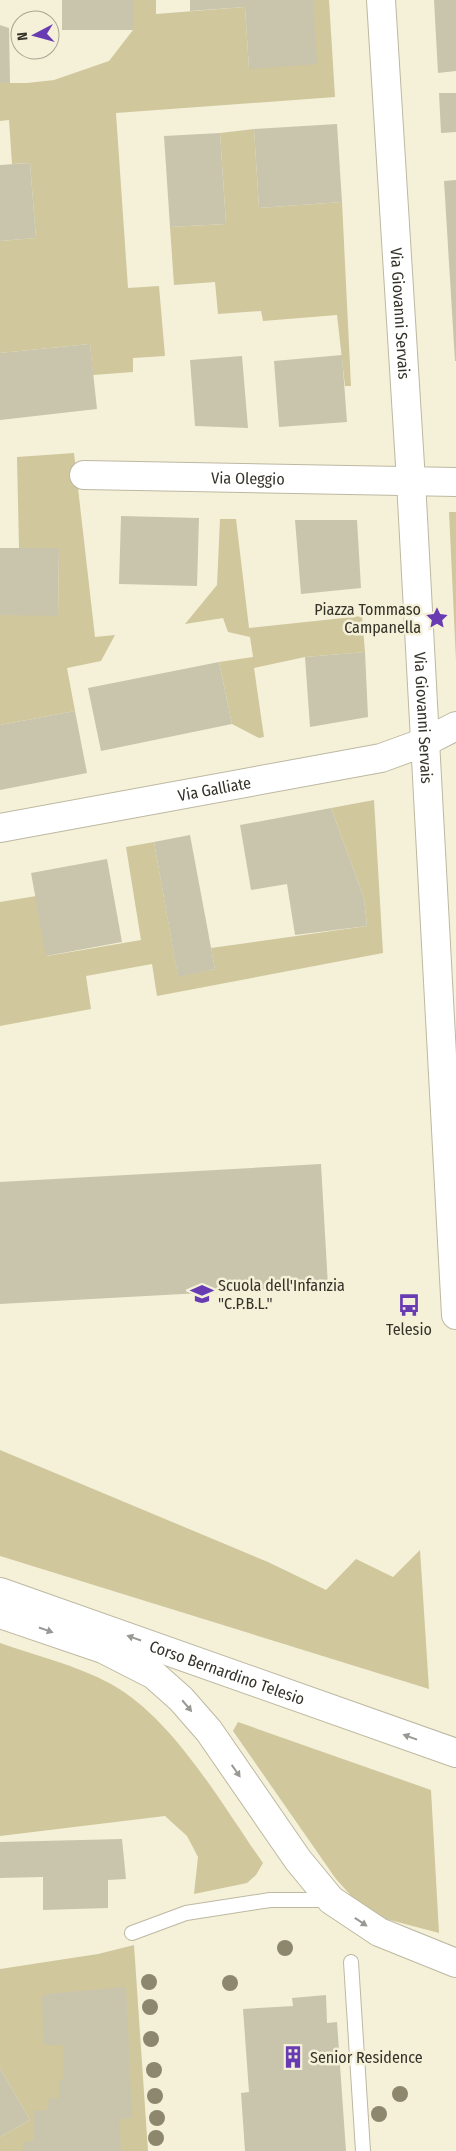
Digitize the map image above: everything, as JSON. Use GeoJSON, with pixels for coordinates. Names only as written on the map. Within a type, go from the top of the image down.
{"type":"FeatureCollection","features":[{"type":"Feature","properties":{"kind":"street","name":"Via Giovanni Servais"},"geometry":{"type":"LineString","coordinates":[[381,0],[411,481],[456,1314]]}},
{"type":"Feature","properties":{"kind":"street","name":"Via Oleggio"},"geometry":{"type":"LineString","coordinates":[[84,475],[411,481]]}},
{"type":"Feature","properties":{"kind":"street"},"geometry":{"type":"LineString","coordinates":[[411,481],[456,482]]}},
{"type":"Feature","properties":{"kind":"street"},"geometry":{"type":"LineString","coordinates":[[425,742],[456,726]]}},
{"type":"Feature","properties":{"kind":"street","name":"Via Galliate"},"geometry":{"type":"LineString","coordinates":[[0,828],[381,758],[425,742]]}},
{"type":"Feature","properties":{"kind":"street","name":"Corso Bernardino Telesio"},"geometry":{"type":"LineString","coordinates":[[0,1592],[456,1753]]}},
{"type":"Feature","properties":{"kind":"street","name":"Corso Bernardino Telesio"},"geometry":{"type":"LineString","coordinates":[[0,1614],[103,1649],[154,1675],[181,1699],[209,1731],[298,1860],[331,1900],[379,1932],[456,1962]]}},
{"type":"Feature","properties":{"kind":"lane"},"geometry":{"type":"LineString","coordinates":[[132,1933],[186,1912],[270,1900],[331,1900]]}},
{"type":"Feature","properties":{"kind":"lane"},"geometry":{"type":"LineString","coordinates":[[350,1962],[363,2151]]}},
{"type":"Feature","properties":{"kind":"shaded area"},"geometry":{"type":"Polygon","coordinates":[[[133,0],[156,0],[156,14],[245,7],[249,69],[313,0],[329,0],[335,97],[116,113],[128,288],[159,286],[165,356],[133,358],[133,372],[93,375],[90,344],[0,353],[0,241],[36,238],[30,163],[12,164],[9,120],[0,121],[0,83],[54,80],[109,61],[133,30],[133,0]]]}},
{"type":"Feature","properties":{"kind":"shaded area"},"geometry":{"type":"Polygon","coordinates":[[[254,129],[259,208],[342,202],[351,386],[345,386],[337,315],[263,321],[261,311],[218,314],[215,282],[174,285],[170,227],[226,224],[220,133],[254,129]]]}},
{"type":"Feature","properties":{"kind":"shaded area"},"geometry":{"type":"Polygon","coordinates":[[[74,453],[95,637],[115,635],[101,661],[67,668],[75,711],[0,725],[0,615],[58,615],[59,548],[19,548],[17,457],[74,453]]]}},
{"type":"Feature","properties":{"kind":"shaded area"},"geometry":{"type":"Polygon","coordinates":[[[449,512],[456,512],[456,661],[449,512]]]}},
{"type":"Feature","properties":{"kind":"shaded area"},"geometry":{"type":"Polygon","coordinates":[[[220,519],[236,519],[249,628],[362,616],[365,652],[305,657],[254,668],[264,737],[259,738],[232,724],[219,662],[253,657],[250,637],[228,632],[223,618],[185,624],[217,585],[220,519]]]}},
{"type":"Feature","properties":{"kind":"shaded area"},"geometry":{"type":"Polygon","coordinates":[[[374,800],[383,953],[157,996],[152,964],[86,976],[91,1009],[0,1026],[0,902],[36,896],[47,956],[141,940],[126,847],[154,842],[178,976],[215,969],[211,948],[367,926],[364,898],[331,808],[374,800]]]}},
{"type":"Feature","properties":{"kind":"shaded area"},"geometry":{"type":"Polygon","coordinates":[[[0,1450],[268,1562],[326,1590],[356,1559],[393,1577],[420,1550],[429,1689],[0,1556],[0,1450]]]}},
{"type":"Feature","properties":{"kind":"shaded area"},"geometry":{"type":"Polygon","coordinates":[[[0,1643],[98,1677],[134,1699],[176,1741],[214,1790],[263,1863],[256,1875],[247,1883],[194,1894],[198,1857],[187,1836],[165,1816],[0,1836],[0,1643]]]}},
{"type":"Feature","properties":{"kind":"shaded area"},"geometry":{"type":"Polygon","coordinates":[[[238,1722],[431,1790],[439,1933],[386,1919],[355,1900],[336,1879],[233,1731],[238,1722]]]}},
{"type":"Feature","properties":{"kind":"shaded area"},"geometry":{"type":"Polygon","coordinates":[[[134,1945],[148,2151],[0,2151],[0,2137],[30,2120],[0,2068],[0,1969],[98,1954],[134,1945]]]}},
{"type":"Feature","properties":{"kind":"building"},"geometry":{"type":"Polygon","coordinates":[[[62,0],[133,0],[133,30],[62,30],[62,0]]]}},
{"type":"Feature","properties":{"kind":"building"},"geometry":{"type":"Polygon","coordinates":[[[190,0],[313,0],[317,64],[249,69],[245,7],[190,11],[190,0]]]}},
{"type":"Feature","properties":{"kind":"building"},"geometry":{"type":"Polygon","coordinates":[[[434,0],[456,0],[456,71],[438,73],[434,0]]]}},
{"type":"Feature","properties":{"kind":"building"},"geometry":{"type":"Polygon","coordinates":[[[0,25],[9,28],[10,83],[0,83],[0,25]]]}},
{"type":"Feature","properties":{"kind":"building"},"geometry":{"type":"Polygon","coordinates":[[[439,93],[456,93],[456,132],[441,133],[439,93]]]}},
{"type":"Feature","properties":{"kind":"building"},"geometry":{"type":"Polygon","coordinates":[[[337,124],[342,202],[259,208],[254,129],[337,124]]]}},
{"type":"Feature","properties":{"kind":"building"},"geometry":{"type":"Polygon","coordinates":[[[220,133],[226,224],[170,227],[164,136],[220,133]]]}},
{"type":"Feature","properties":{"kind":"building"},"geometry":{"type":"Polygon","coordinates":[[[30,163],[36,238],[0,241],[0,165],[30,163]]]}},
{"type":"Feature","properties":{"kind":"building"},"geometry":{"type":"Polygon","coordinates":[[[456,180],[456,361],[455,361],[444,181],[456,180]]]}},
{"type":"Feature","properties":{"kind":"building"},"geometry":{"type":"Polygon","coordinates":[[[90,344],[97,409],[0,420],[0,353],[90,344]]]}},
{"type":"Feature","properties":{"kind":"building"},"geometry":{"type":"Polygon","coordinates":[[[342,355],[347,422],[279,427],[274,361],[342,355]]]}},
{"type":"Feature","properties":{"kind":"building"},"geometry":{"type":"Polygon","coordinates":[[[242,356],[248,428],[195,426],[190,360],[242,356]]]}},
{"type":"Feature","properties":{"kind":"building"},"geometry":{"type":"Polygon","coordinates":[[[121,516],[199,518],[197,586],[119,584],[121,516]]]}},
{"type":"Feature","properties":{"kind":"building"},"geometry":{"type":"Polygon","coordinates":[[[295,520],[357,520],[361,588],[301,594],[295,520]]]}},
{"type":"Feature","properties":{"kind":"building"},"geometry":{"type":"Polygon","coordinates":[[[0,548],[59,548],[58,616],[0,615],[0,548]]]}},
{"type":"Feature","properties":{"kind":"building"},"geometry":{"type":"Polygon","coordinates":[[[365,652],[368,717],[310,727],[305,657],[365,652]]]}},
{"type":"Feature","properties":{"kind":"building"},"geometry":{"type":"Polygon","coordinates":[[[219,662],[232,724],[101,751],[88,688],[219,662]]]}},
{"type":"Feature","properties":{"kind":"building"},"geometry":{"type":"Polygon","coordinates":[[[75,711],[87,773],[0,790],[0,725],[75,711]]]}},
{"type":"Feature","properties":{"kind":"building"},"geometry":{"type":"Polygon","coordinates":[[[331,808],[364,898],[367,926],[295,935],[287,884],[251,890],[240,825],[331,808]]]}},
{"type":"Feature","properties":{"kind":"building"},"geometry":{"type":"Polygon","coordinates":[[[190,835],[215,969],[178,977],[154,842],[190,835]]]}},
{"type":"Feature","properties":{"kind":"building"},"geometry":{"type":"Polygon","coordinates":[[[107,859],[122,942],[46,956],[31,873],[107,859]]]}},
{"type":"Feature","properties":{"kind":"building"},"geometry":{"type":"Polygon","coordinates":[[[321,1164],[328,1286],[0,1304],[0,1182],[321,1164]]]}},
{"type":"Feature","properties":{"kind":"building"},"geometry":{"type":"Polygon","coordinates":[[[122,1839],[126,1879],[108,1880],[108,1908],[43,1910],[43,1877],[0,1878],[0,1842],[122,1839]]]}},
{"type":"Feature","properties":{"kind":"building"},"geometry":{"type":"Polygon","coordinates":[[[126,1987],[132,2118],[119,2119],[121,2151],[23,2151],[23,2142],[34,2141],[34,2111],[48,2110],[49,2098],[59,2098],[59,2080],[63,2080],[63,2045],[44,2045],[42,1998],[45,1994],[126,1987]]]}},
{"type":"Feature","properties":{"kind":"building","name":"Senior Residence"},"geometry":{"type":"Polygon","coordinates":[[[326,1995],[327,2023],[337,2022],[346,2151],[245,2151],[241,2093],[249,2092],[243,2009],[293,2006],[292,1998],[326,1995]]]}},
{"type":"Feature","properties":{"kind":"building"},"geometry":{"type":"Polygon","coordinates":[[[0,2068],[30,2120],[0,2137],[0,2068]]]}},
{"type":"Feature","properties":{"kind":"place","name":"Piazza Tommaso Campanella"},"geometry":{"type":"Point","coordinates":[437,618]}},
{"type":"Feature","properties":{"kind":"place","name":"Scuola dell'Infanzia \"C.P.B.L.\""},"geometry":{"type":"Point","coordinates":[202,1294]}},
{"type":"Feature","properties":{"kind":"place","name":"Telesio"},"geometry":{"type":"Point","coordinates":[409,1305]}},
{"type":"Feature","properties":{"kind":"place","name":"Senior Residence"},"geometry":{"type":"Point","coordinates":[293,2057]}}]}
